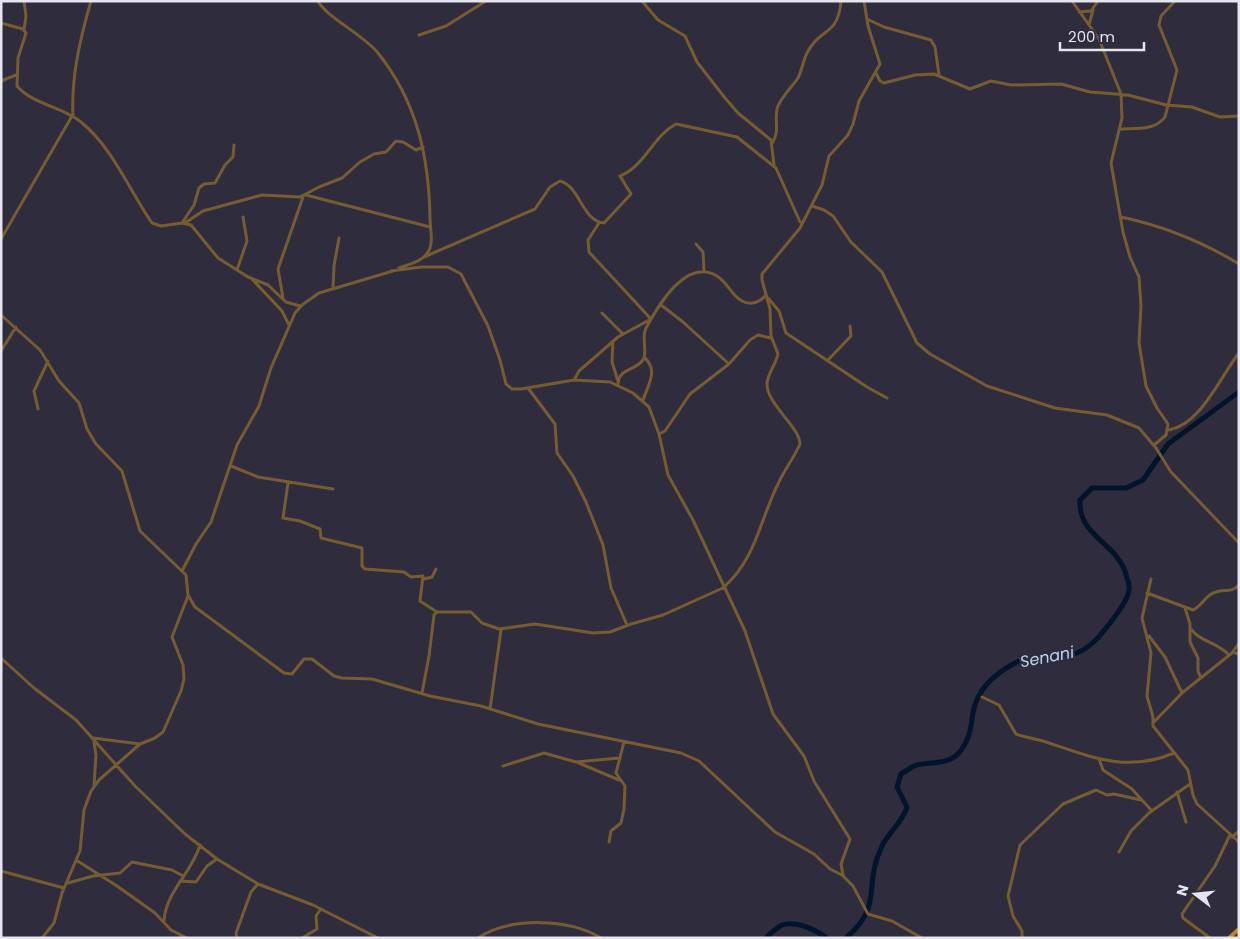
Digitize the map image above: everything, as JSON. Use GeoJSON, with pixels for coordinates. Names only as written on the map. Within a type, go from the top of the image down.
{"type":"FeatureCollection","features":[{"type":"Feature","properties":{"kind":"main road"},"geometry":{"type":"LineString","coordinates":[[1229,938],[1239,929]]}},
{"type":"Feature","properties":{"kind":"street"},"geometry":{"type":"LineString","coordinates":[[24,1],[26,16],[24,30],[26,34],[18,58],[17,86],[72,116],[85,126],[105,149],[152,223],[161,226],[183,223],[203,211],[262,195],[297,198],[304,196],[319,186],[342,178],[356,164],[386,152],[396,141],[403,142],[416,150],[424,146]]}},
{"type":"Feature","properties":{"kind":"street"},"geometry":{"type":"LineString","coordinates":[[1,239],[72,116],[72,93],[76,64],[91,1]]}},
{"type":"Feature","properties":{"kind":"street"},"geometry":{"type":"LineString","coordinates":[[318,1],[325,10],[372,46],[398,79],[410,102],[424,146],[428,175],[431,244],[423,257]]}},
{"type":"Feature","properties":{"kind":"street"},"geometry":{"type":"LineString","coordinates":[[419,35],[446,26],[486,1]]}},
{"type":"Feature","properties":{"kind":"street"},"geometry":{"type":"LineString","coordinates":[[642,1],[658,20],[685,36],[698,62],[725,98],[772,143]]}},
{"type":"Feature","properties":{"kind":"street"},"geometry":{"type":"LineString","coordinates":[[774,166],[772,143],[777,131],[777,109],[798,76],[811,46],[818,37],[834,27],[838,22],[841,1]]}},
{"type":"Feature","properties":{"kind":"street"},"geometry":{"type":"LineString","coordinates":[[424,579],[420,601],[436,612],[453,614],[468,611],[482,623],[501,630],[535,624],[603,633],[619,630],[627,625],[664,615],[725,586],[742,568],[755,546],[777,484],[800,444],[798,435],[785,420],[767,387],[768,377],[778,357],[771,338],[767,297],[762,274],[797,232],[812,206],[822,185],[829,156],[848,136],[859,101],[876,73],[880,62],[866,18],[864,1]]}},
{"type":"Feature","properties":{"kind":"street"},"geometry":{"type":"LineString","coordinates":[[1072,1],[1106,52],[1121,94],[1123,109],[1111,163],[1130,257],[1139,277],[1141,306],[1139,344],[1146,386],[1157,408],[1166,420],[1168,430]]}},
{"type":"Feature","properties":{"kind":"street"},"geometry":{"type":"LineString","coordinates":[[1088,26],[1093,9],[1098,1]]}},
{"type":"Feature","properties":{"kind":"street"},"geometry":{"type":"LineString","coordinates":[[1120,129],[1155,125],[1165,117],[1166,105],[1174,87],[1176,67],[1159,25],[1161,16],[1175,1]]}},
{"type":"Feature","properties":{"kind":"street"},"geometry":{"type":"LineString","coordinates":[[1079,12],[1087,13],[1093,9]]}},
{"type":"Feature","properties":{"kind":"street"},"geometry":{"type":"LineString","coordinates":[[866,18],[884,27],[931,40],[935,47],[939,76]]}},
{"type":"Feature","properties":{"kind":"street"},"geometry":{"type":"LineString","coordinates":[[1,23],[24,30]]}},
{"type":"Feature","properties":{"kind":"street"},"geometry":{"type":"LineString","coordinates":[[876,73],[880,81],[884,83],[922,74],[939,76],[970,89],[987,82],[997,81],[1011,84],[1061,84],[1090,92],[1121,94],[1144,98],[1166,105],[1192,107],[1220,117],[1239,116]]}},
{"type":"Feature","properties":{"kind":"street"},"geometry":{"type":"LineString","coordinates":[[1,80],[16,75]]}},
{"type":"Feature","properties":{"kind":"street"},"geometry":{"type":"LineString","coordinates":[[391,272],[535,209],[550,187],[560,181],[567,185],[586,211],[599,222],[604,223],[609,220],[631,194],[620,176],[636,168],[674,124],[684,124],[737,137],[774,166],[785,183],[801,223]]}},
{"type":"Feature","properties":{"kind":"street"},"geometry":{"type":"LineString","coordinates":[[183,223],[192,208],[200,188],[204,184],[215,183],[225,165],[232,158],[234,145]]}},
{"type":"Feature","properties":{"kind":"street"},"geometry":{"type":"LineString","coordinates":[[304,196],[430,227]]}},
{"type":"Feature","properties":{"kind":"street"},"geometry":{"type":"LineString","coordinates":[[283,299],[278,270],[304,196]]}},
{"type":"Feature","properties":{"kind":"street"},"geometry":{"type":"LineString","coordinates":[[812,206],[824,210],[833,216],[851,242],[882,272],[917,343],[930,354],[987,386],[1060,409],[1121,419],[1139,428],[1154,445],[1171,472],[1239,543]]}},
{"type":"Feature","properties":{"kind":"street"},"geometry":{"type":"LineString","coordinates":[[238,270],[247,241],[243,217]]}},
{"type":"Feature","properties":{"kind":"street"},"geometry":{"type":"LineString","coordinates":[[1121,217],[1172,230],[1207,246],[1239,264]]}},
{"type":"Feature","properties":{"kind":"street"},"geometry":{"type":"LineString","coordinates":[[599,222],[588,240],[589,252],[651,319]]}},
{"type":"Feature","properties":{"kind":"street"},"geometry":{"type":"LineString","coordinates":[[183,223],[194,227],[212,252],[251,278],[268,285],[294,306],[302,305],[333,287],[391,272],[448,267],[456,270],[471,290],[488,326],[506,384],[516,390],[574,380],[600,380],[618,383],[643,400],[649,407],[659,434],[668,475],[694,520],[745,631],[773,714],[804,756],[814,782],[850,839],[841,864],[843,875]]}},
{"type":"Feature","properties":{"kind":"street"},"geometry":{"type":"LineString","coordinates":[[333,287],[334,266],[339,238]]}},
{"type":"Feature","properties":{"kind":"street"},"geometry":{"type":"LineString","coordinates":[[696,244],[704,252],[704,271]]}},
{"type":"Feature","properties":{"kind":"street"},"geometry":{"type":"LineString","coordinates":[[643,400],[652,373],[651,365],[644,357],[643,333],[651,319],[682,280],[704,271],[724,280],[742,301],[756,302],[767,297]]}},
{"type":"Feature","properties":{"kind":"street"},"geometry":{"type":"LineString","coordinates":[[251,278],[282,310],[289,326]]}},
{"type":"Feature","properties":{"kind":"street"},"geometry":{"type":"LineString","coordinates":[[767,297],[779,311],[786,333],[867,387],[888,398]]}},
{"type":"Feature","properties":{"kind":"street"},"geometry":{"type":"LineString","coordinates":[[182,571],[196,544],[211,522],[237,445],[259,406],[271,368],[289,326],[302,305]]}},
{"type":"Feature","properties":{"kind":"street"},"geometry":{"type":"LineString","coordinates":[[661,306],[729,364]]}},
{"type":"Feature","properties":{"kind":"street"},"geometry":{"type":"LineString","coordinates":[[602,313],[622,334]]}},
{"type":"Feature","properties":{"kind":"street"},"geometry":{"type":"LineString","coordinates":[[1,315],[33,342],[48,361],[59,381],[81,407],[87,429],[96,444],[120,466],[140,531],[170,562],[182,571],[188,581],[188,595],[172,637],[184,671],[181,691],[163,732],[155,738],[140,744],[94,786]]}},
{"type":"Feature","properties":{"kind":"street"},"geometry":{"type":"LineString","coordinates":[[574,380],[579,371],[622,334],[651,319]]}},
{"type":"Feature","properties":{"kind":"street"},"geometry":{"type":"LineString","coordinates":[[828,360],[851,336],[850,326]]}},
{"type":"Feature","properties":{"kind":"street"},"geometry":{"type":"LineString","coordinates":[[1,351],[16,327]]}},
{"type":"Feature","properties":{"kind":"street"},"geometry":{"type":"LineString","coordinates":[[659,434],[665,431],[690,394],[729,364],[755,336],[771,338]]}},
{"type":"Feature","properties":{"kind":"street"},"geometry":{"type":"LineString","coordinates":[[614,341],[612,362],[618,383]]}},
{"type":"Feature","properties":{"kind":"street"},"geometry":{"type":"LineString","coordinates":[[1154,445],[1168,430],[1183,426],[1194,416],[1239,353]]}},
{"type":"Feature","properties":{"kind":"street"},"geometry":{"type":"LineString","coordinates":[[618,383],[622,374],[638,364],[644,357]]}},
{"type":"Feature","properties":{"kind":"street"},"geometry":{"type":"LineString","coordinates":[[38,408],[34,391],[48,361]]}},
{"type":"Feature","properties":{"kind":"street"},"geometry":{"type":"LineString","coordinates":[[528,388],[555,424],[557,453],[573,476],[586,502],[603,545],[611,588],[627,625]]}},
{"type":"Feature","properties":{"kind":"street"},"geometry":{"type":"LineString","coordinates":[[230,466],[258,477],[288,483],[333,488]]}},
{"type":"Feature","properties":{"kind":"street"},"geometry":{"type":"LineString","coordinates":[[288,483],[282,518],[300,521],[320,529],[321,538],[362,548],[362,566],[365,569],[404,572],[410,576],[423,576],[424,579]]}},
{"type":"Feature","properties":{"kind":"street"},"geometry":{"type":"LineString","coordinates":[[424,579],[432,577],[436,569]]}},
{"type":"Feature","properties":{"kind":"street"},"geometry":{"type":"LineString","coordinates":[[1151,579],[1142,618],[1151,653],[1147,696],[1153,724],[1156,731],[1188,770],[1190,784],[1197,804],[1239,842]]}},
{"type":"Feature","properties":{"kind":"street"},"geometry":{"type":"LineString","coordinates":[[1147,593],[1184,607],[1196,608],[1216,591],[1232,591],[1239,585]]}},
{"type":"Feature","properties":{"kind":"street"},"geometry":{"type":"LineString","coordinates":[[188,595],[195,608],[236,635],[284,673],[292,674],[307,658],[312,659],[334,676],[366,678],[490,709],[538,724],[624,742],[660,747],[680,753],[699,762],[763,823],[787,840],[814,854],[830,868],[843,875],[853,886],[868,914],[892,921],[922,938]]}},
{"type":"Feature","properties":{"kind":"street"},"geometry":{"type":"LineString","coordinates":[[1184,607],[1190,628],[1190,642],[1198,658],[1198,672],[1201,678]]}},
{"type":"Feature","properties":{"kind":"street"},"geometry":{"type":"LineString","coordinates":[[422,693],[430,656],[434,615],[436,612]]}},
{"type":"Feature","properties":{"kind":"street"},"geometry":{"type":"LineString","coordinates":[[1190,628],[1197,637],[1216,643],[1229,655]]}},
{"type":"Feature","properties":{"kind":"street"},"geometry":{"type":"LineString","coordinates":[[490,709],[501,630]]}},
{"type":"Feature","properties":{"kind":"street"},"geometry":{"type":"LineString","coordinates":[[1147,634],[1165,657],[1182,693]]}},
{"type":"Feature","properties":{"kind":"street"},"geometry":{"type":"LineString","coordinates":[[1153,724],[1182,693],[1233,652],[1239,643]]}},
{"type":"Feature","properties":{"kind":"street"},"geometry":{"type":"LineString","coordinates":[[1233,652],[1239,654]]}},
{"type":"Feature","properties":{"kind":"street"},"geometry":{"type":"LineString","coordinates":[[1,658],[34,688],[76,720],[168,818],[216,859],[258,884],[321,909],[378,938]]}},
{"type":"Feature","properties":{"kind":"street"},"geometry":{"type":"LineString","coordinates":[[982,697],[999,705],[1016,734],[1099,759],[1142,763],[1174,753]]}},
{"type":"Feature","properties":{"kind":"street"},"geometry":{"type":"LineString","coordinates":[[92,737],[140,744]]}},
{"type":"Feature","properties":{"kind":"street"},"geometry":{"type":"LineString","coordinates":[[42,938],[54,923],[83,834],[84,810],[94,786],[96,749],[92,737]]}},
{"type":"Feature","properties":{"kind":"street"},"geometry":{"type":"LineString","coordinates":[[609,842],[611,831],[621,823],[624,810],[625,790],[616,773],[624,742]]}},
{"type":"Feature","properties":{"kind":"street"},"geometry":{"type":"LineString","coordinates":[[503,766],[544,753],[576,762],[620,780]]}},
{"type":"Feature","properties":{"kind":"street"},"geometry":{"type":"LineString","coordinates":[[576,762],[619,758]]}},
{"type":"Feature","properties":{"kind":"street"},"geometry":{"type":"LineString","coordinates":[[1099,759],[1103,770],[1132,789],[1152,811]]}},
{"type":"Feature","properties":{"kind":"street"},"geometry":{"type":"LineString","coordinates":[[1119,852],[1131,831],[1152,811],[1190,784]]}},
{"type":"Feature","properties":{"kind":"street"},"geometry":{"type":"LineString","coordinates":[[1022,938],[1022,931],[1014,916],[1008,896],[1017,852],[1024,840],[1063,804],[1096,790],[1107,796],[1114,794],[1141,800]]}},
{"type":"Feature","properties":{"kind":"street"},"geometry":{"type":"LineString","coordinates":[[1177,792],[1186,822]]}},
{"type":"Feature","properties":{"kind":"street"},"geometry":{"type":"LineString","coordinates":[[1210,938],[1183,918],[1182,914],[1215,866],[1231,836],[1239,831]]}},
{"type":"Feature","properties":{"kind":"street"},"geometry":{"type":"LineString","coordinates":[[164,922],[168,904],[180,881],[194,862],[200,846]]}},
{"type":"Feature","properties":{"kind":"street"},"geometry":{"type":"LineString","coordinates":[[180,881],[196,882],[207,866],[216,859]]}},
{"type":"Feature","properties":{"kind":"street"},"geometry":{"type":"LineString","coordinates":[[76,860],[100,875],[164,922],[171,930],[187,938]]}},
{"type":"Feature","properties":{"kind":"street"},"geometry":{"type":"LineString","coordinates":[[66,883],[122,872],[134,862],[172,870],[184,876]]}},
{"type":"Feature","properties":{"kind":"street"},"geometry":{"type":"LineString","coordinates":[[1,871],[64,888]]}},
{"type":"Feature","properties":{"kind":"street"},"geometry":{"type":"LineString","coordinates":[[237,938],[236,933],[248,899],[253,888],[258,884]]}},
{"type":"Feature","properties":{"kind":"street"},"geometry":{"type":"LineString","coordinates":[[302,938],[317,929],[316,916],[321,909]]}},
{"type":"Feature","properties":{"kind":"street"},"geometry":{"type":"LineString","coordinates":[[478,938],[497,929],[548,921],[584,930],[601,938]]}},
{"type":"Feature","properties":{"kind":"waterway","name":"Senani"},"geometry":{"type":"LineString","coordinates":[[846,938],[865,916],[871,896],[873,874],[881,848],[905,813],[907,807],[897,787],[901,774],[911,767],[941,762],[952,758],[962,749],[971,727],[978,697],[988,683],[1000,672],[1015,663],[1029,658],[1064,656],[1078,653],[1095,641],[1126,600],[1129,586],[1123,566],[1086,523],[1081,513],[1080,500],[1092,488],[1126,488],[1143,480],[1168,444],[1239,392]]}},
{"type":"Feature","properties":{"kind":"waterway","name":"Senani"},"geometry":{"type":"LineString","coordinates":[[766,938],[780,926],[788,924],[806,927],[827,938]]}}]}
